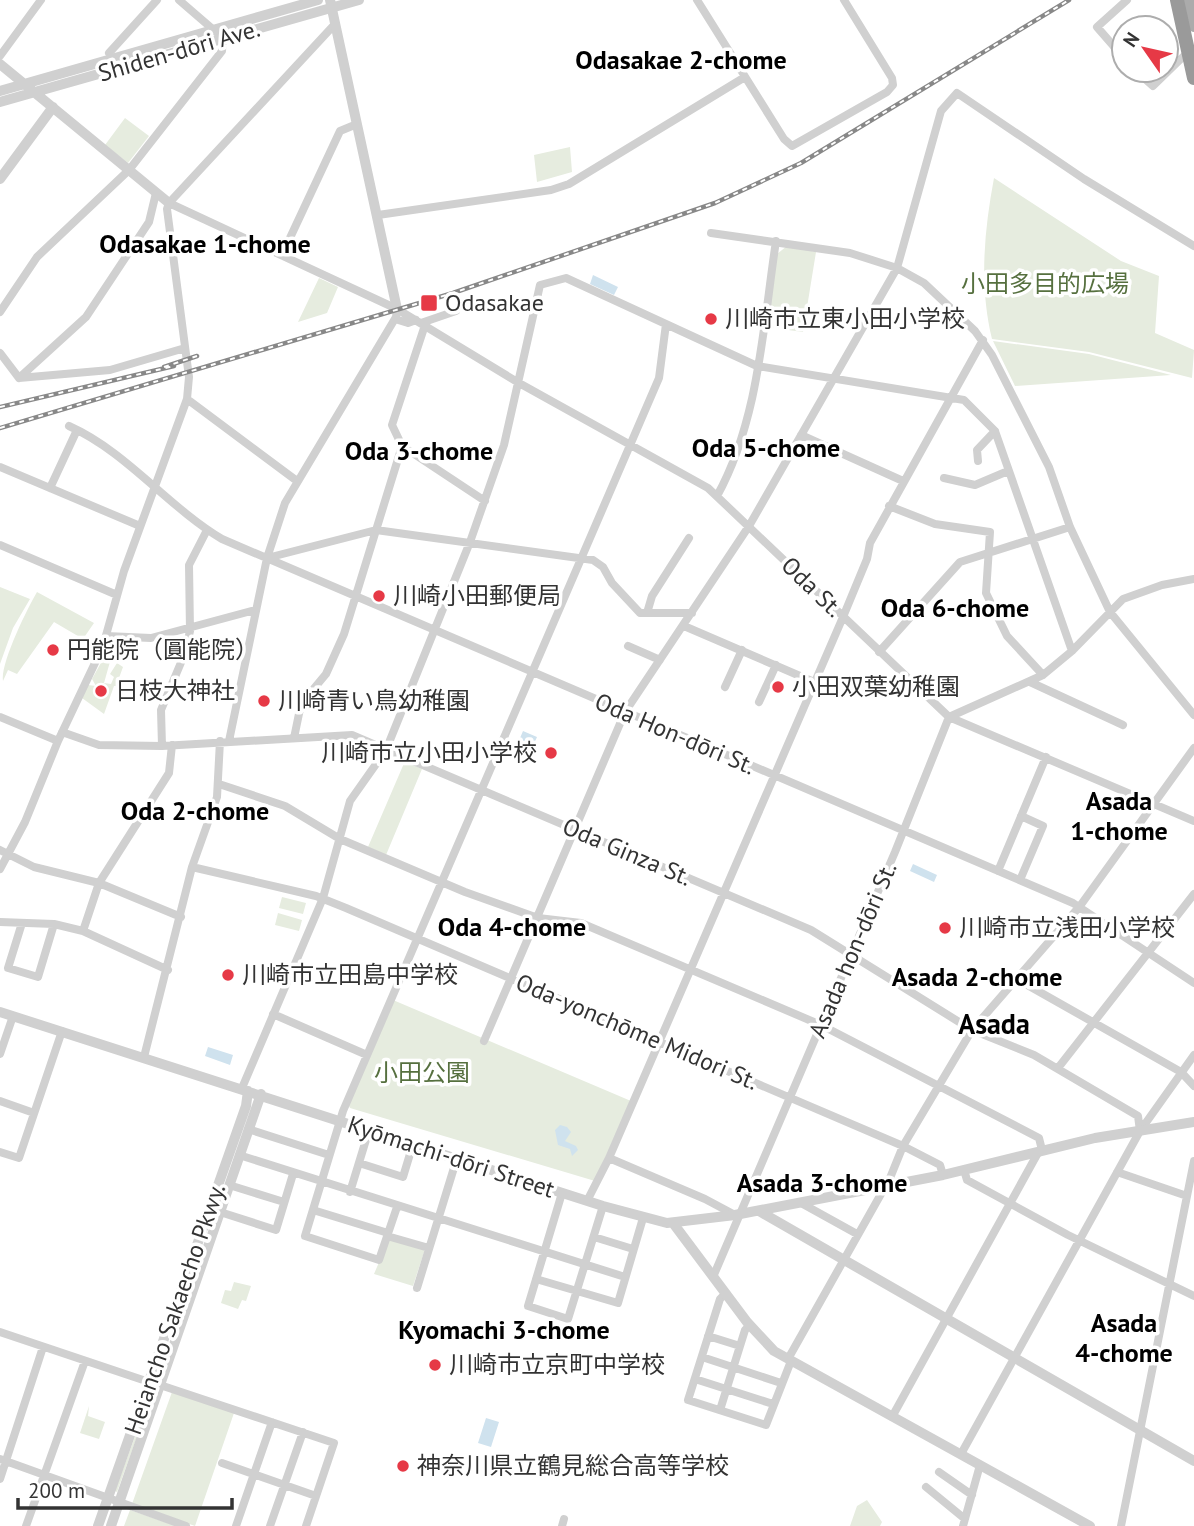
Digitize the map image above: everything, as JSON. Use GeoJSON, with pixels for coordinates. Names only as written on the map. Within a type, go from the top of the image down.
{"type":"FeatureCollection","features":[{"type":"Feature","properties":{"kind":"highway"},"geometry":{"type":"LineString","coordinates":[[1177,0],[1194,78]]}},
{"type":"Feature","properties":{"kind":"main road"},"geometry":{"type":"LineString","coordinates":[[1188,0],[1194,26]]}},
{"type":"Feature","properties":{"kind":"street"},"geometry":{"type":"LineString","coordinates":[[108,53],[156,0]]}},
{"type":"Feature","properties":{"kind":"street"},"geometry":{"type":"LineString","coordinates":[[0,312],[37,257],[129,170],[190,88],[222,51],[223,38],[179,0]]}},
{"type":"Feature","properties":{"kind":"street","name":"Shiden-dōri Ave."},"geometry":{"type":"LineString","coordinates":[[0,92],[215,30],[324,4],[359,0]]}},
{"type":"Feature","properties":{"kind":"street"},"geometry":{"type":"LineString","coordinates":[[697,0],[783,139],[792,146],[892,88],[892,78],[844,5],[844,0]]}},
{"type":"Feature","properties":{"kind":"street"},"geometry":{"type":"LineString","coordinates":[[1111,14],[1127,0]]}},
{"type":"Feature","properties":{"kind":"street"},"geometry":{"type":"LineString","coordinates":[[0,56],[39,1]]}},
{"type":"Feature","properties":{"kind":"street"},"geometry":{"type":"LineString","coordinates":[[144,1057],[168,971],[192,867],[219,784],[225,741],[267,558],[285,503],[396,314],[378,215],[335,24],[324,4]]}},
{"type":"Feature","properties":{"kind":"street","name":"Shiden-dōri Ave."},"geometry":{"type":"LineString","coordinates":[[0,102],[223,38],[324,4]]}},
{"type":"Feature","properties":{"kind":"street"},"geometry":{"type":"LineString","coordinates":[[1110,15],[1097,27],[1110,42]]}},
{"type":"Feature","properties":{"kind":"street"},"geometry":{"type":"LineString","coordinates":[[0,869],[9,856],[106,636],[140,526],[187,399],[189,377],[167,218],[169,203],[335,24]]}},
{"type":"Feature","properties":{"kind":"street"},"geometry":{"type":"LineString","coordinates":[[1180,60],[1194,46]]}},
{"type":"Feature","properties":{"kind":"street"},"geometry":{"type":"LineString","coordinates":[[0,64],[27,83],[169,203]]}},
{"type":"Feature","properties":{"kind":"street"},"geometry":{"type":"LineString","coordinates":[[27,83],[36,86],[82,73],[108,71]]}},
{"type":"Feature","properties":{"kind":"street"},"geometry":{"type":"LineString","coordinates":[[378,215],[551,190],[569,184],[745,77]]}},
{"type":"Feature","properties":{"kind":"street"},"geometry":{"type":"LineString","coordinates":[[0,92],[23,87],[36,91]]}},
{"type":"Feature","properties":{"kind":"street"},"geometry":{"type":"LineString","coordinates":[[484,1041],[625,712],[749,526],[897,268],[941,111],[957,93],[1084,179],[1194,246]]}},
{"type":"Feature","properties":{"kind":"street"},"geometry":{"type":"LineString","coordinates":[[0,179],[53,107]]}},
{"type":"Feature","properties":{"kind":"street"},"geometry":{"type":"LineString","coordinates":[[282,255],[340,131],[357,124]]}},
{"type":"Feature","properties":{"kind":"street"},"geometry":{"type":"LineString","coordinates":[[19,378],[86,317],[149,222],[156,193]]}},
{"type":"Feature","properties":{"kind":"street","name":"Oda St."},"geometry":{"type":"LineString","coordinates":[[169,203],[282,255],[396,314],[421,323],[519,383],[689,476],[717,496],[949,717],[1194,821]]}},
{"type":"Feature","properties":{"kind":"street"},"geometry":{"type":"LineString","coordinates":[[711,233],[850,253],[897,268],[924,283],[983,340],[1049,467],[1070,527],[1110,612],[1194,715]]}},
{"type":"Feature","properties":{"kind":"street"},"geometry":{"type":"LineString","coordinates":[[717,496],[728,477],[753,396],[776,242]]}},
{"type":"Feature","properties":{"kind":"street"},"geometry":{"type":"LineString","coordinates":[[0,1012],[245,1089],[273,1014],[323,898],[350,801],[386,750],[471,542],[504,444],[540,285],[566,278],[757,366],[964,400],[995,431],[1072,651]]}},
{"type":"Feature","properties":{"kind":"street"},"geometry":{"type":"LineString","coordinates":[[456,311],[421,323],[391,425],[402,446],[485,500]]}},
{"type":"Feature","properties":{"kind":"street"},"geometry":{"type":"LineString","coordinates":[[397,1207],[379,1260],[305,1236],[339,1120],[659,378],[666,324]]}},
{"type":"Feature","properties":{"kind":"street"},"geometry":{"type":"LineString","coordinates":[[587,1201],[609,1158],[843,617],[867,559],[870,543],[983,340]]}},
{"type":"Feature","properties":{"kind":"street"},"geometry":{"type":"LineString","coordinates":[[19,378],[110,370],[185,348]]}},
{"type":"Feature","properties":{"kind":"street"},"geometry":{"type":"LineString","coordinates":[[0,354],[19,378]]}},
{"type":"Feature","properties":{"kind":"street"},"geometry":{"type":"LineString","coordinates":[[187,399],[297,481]]}},
{"type":"Feature","properties":{"kind":"street","name":"Oda Hon-dōri St."},"geometry":{"type":"LineString","coordinates":[[50,488],[73,428],[137,470],[155,489],[207,530],[530,673],[1080,906],[1194,983]]}},
{"type":"Feature","properties":{"kind":"street"},"geometry":{"type":"LineString","coordinates":[[978,461],[977,450],[995,431]]}},
{"type":"Feature","properties":{"kind":"street"},"geometry":{"type":"LineString","coordinates":[[801,435],[903,481]]}},
{"type":"Feature","properties":{"kind":"street"},"geometry":{"type":"LineString","coordinates":[[293,738],[301,704],[329,669],[356,596],[402,446]]}},
{"type":"Feature","properties":{"kind":"street"},"geometry":{"type":"LineString","coordinates":[[0,467],[140,526]]}},
{"type":"Feature","properties":{"kind":"street"},"geometry":{"type":"LineString","coordinates":[[944,478],[975,485],[1009,471]]}},
{"type":"Feature","properties":{"kind":"street"},"geometry":{"type":"LineString","coordinates":[[889,506],[935,524],[990,532],[986,593],[1007,636],[1042,675]]}},
{"type":"Feature","properties":{"kind":"street"},"geometry":{"type":"LineString","coordinates":[[879,652],[960,562],[1070,527]]}},
{"type":"Feature","properties":{"kind":"street"},"geometry":{"type":"LineString","coordinates":[[162,746],[161,710],[185,653],[190,627],[189,565],[207,530]]}},
{"type":"Feature","properties":{"kind":"street"},"geometry":{"type":"LineString","coordinates":[[267,558],[376,530],[471,542],[580,557],[603,567],[612,583],[640,613],[692,613]]}},
{"type":"Feature","properties":{"kind":"street"},"geometry":{"type":"LineString","coordinates":[[647,613],[652,596],[690,538]]}},
{"type":"Feature","properties":{"kind":"street"},"geometry":{"type":"LineString","coordinates":[[0,545],[117,595]]}},
{"type":"Feature","properties":{"kind":"street"},"geometry":{"type":"LineString","coordinates":[[949,717],[1042,675],[1072,651],[1123,599],[1163,585],[1194,579]]}},
{"type":"Feature","properties":{"kind":"street"},"geometry":{"type":"LineString","coordinates":[[106,636],[151,638],[255,610]]}},
{"type":"Feature","properties":{"kind":"street"},"geometry":{"type":"LineString","coordinates":[[684,625],[814,682]]}},
{"type":"Feature","properties":{"kind":"street"},"geometry":{"type":"LineString","coordinates":[[628,646],[660,660]]}},
{"type":"Feature","properties":{"kind":"street"},"geometry":{"type":"LineString","coordinates":[[725,687],[742,650]]}},
{"type":"Feature","properties":{"kind":"street"},"geometry":{"type":"LineString","coordinates":[[759,702],[776,665]]}},
{"type":"Feature","properties":{"kind":"street"},"geometry":{"type":"LineString","coordinates":[[1030,682],[1123,725]]}},
{"type":"Feature","properties":{"kind":"street"},"geometry":{"type":"LineString","coordinates":[[0,717],[58,741]]}},
{"type":"Feature","properties":{"kind":"street","name":"Asada hon-dōri St."},"geometry":{"type":"LineString","coordinates":[[713,1277],[949,717]]}},
{"type":"Feature","properties":{"kind":"street","name":"Oda Ginza St."},"geometry":{"type":"LineString","coordinates":[[62,732],[99,745],[162,746],[352,736],[811,930],[972,1030],[1058,1068],[1138,1116],[1140,1131]]}},
{"type":"Feature","properties":{"kind":"street"},"geometry":{"type":"LineString","coordinates":[[83,931],[99,883],[169,772],[172,745]]}},
{"type":"Feature","properties":{"kind":"street"},"geometry":{"type":"LineString","coordinates":[[726,1293],[720,1299],[688,1400],[766,1425],[789,1360],[903,1146],[972,1030],[1080,906],[1194,748]]}},
{"type":"Feature","properties":{"kind":"street"},"geometry":{"type":"LineString","coordinates":[[998,871],[1046,757]]}},
{"type":"Feature","properties":{"kind":"street"},"geometry":{"type":"LineString","coordinates":[[219,784],[285,806],[340,839],[441,882],[538,918],[581,923],[821,1025],[1039,1138],[1041,1151],[892,1417]]}},
{"type":"Feature","properties":{"kind":"street"},"geometry":{"type":"LineString","coordinates":[[1020,880],[1043,826],[1021,816]]}},
{"type":"Feature","properties":{"kind":"street"},"geometry":{"type":"LineString","coordinates":[[0,850],[34,867],[99,883],[181,916]]}},
{"type":"Feature","properties":{"kind":"street","name":"Oda-yonchōme Midori St."},"geometry":{"type":"LineString","coordinates":[[192,867],[323,898],[903,1146],[940,1166],[943,1175]]}},
{"type":"Feature","properties":{"kind":"street"},"geometry":{"type":"LineString","coordinates":[[1058,1068],[1194,894]]}},
{"type":"Feature","properties":{"kind":"street"},"geometry":{"type":"LineString","coordinates":[[0,922],[54,924],[83,931],[168,971]]}},
{"type":"Feature","properties":{"kind":"street"},"geometry":{"type":"LineString","coordinates":[[22,923],[8,968],[38,977],[54,924]]}},
{"type":"Feature","properties":{"kind":"street"},"geometry":{"type":"LineString","coordinates":[[1015,978],[1181,1072],[1194,1086]]}},
{"type":"Feature","properties":{"kind":"street"},"geometry":{"type":"LineString","coordinates":[[273,1014],[367,1055]]}},
{"type":"Feature","properties":{"kind":"street"},"geometry":{"type":"LineString","coordinates":[[0,1054],[13,1016]]}},
{"type":"Feature","properties":{"kind":"street"},"geometry":{"type":"LineString","coordinates":[[0,1152],[19,1158],[62,1031]]}},
{"type":"Feature","properties":{"kind":"street"},"geometry":{"type":"LineString","coordinates":[[961,1454],[1140,1131],[1194,1055]]}},
{"type":"Feature","properties":{"kind":"street","name":"Kyōmachi-dōri Street"},"geometry":{"type":"LineString","coordinates":[[245,1089],[587,1201],[643,1218],[673,1223],[738,1215],[801,1203],[943,1175],[1041,1151],[1194,1122]]}},
{"type":"Feature","properties":{"kind":"street","name":"Heiancho Sakaecho Pkwy."},"geometry":{"type":"LineString","coordinates":[[98,1526],[246,1106],[245,1089]]}},
{"type":"Feature","properties":{"kind":"street","name":"Heiancho Sakaecho Pkwy."},"geometry":{"type":"LineString","coordinates":[[111,1526],[261,1094]]}},
{"type":"Feature","properties":{"kind":"street"},"geometry":{"type":"LineString","coordinates":[[0,1101],[34,1113]]}},
{"type":"Feature","properties":{"kind":"street"},"geometry":{"type":"LineString","coordinates":[[248,1129],[329,1155]]}},
{"type":"Feature","properties":{"kind":"street"},"geometry":{"type":"LineString","coordinates":[[350,1192],[369,1130]]}},
{"type":"Feature","properties":{"kind":"street"},"geometry":{"type":"LineString","coordinates":[[359,1163],[403,1177],[413,1144]]}},
{"type":"Feature","properties":{"kind":"street"},"geometry":{"type":"LineString","coordinates":[[239,1155],[625,1277]]}},
{"type":"Feature","properties":{"kind":"street"},"geometry":{"type":"LineString","coordinates":[[417,1288],[457,1158]]}},
{"type":"Feature","properties":{"kind":"street"},"geometry":{"type":"LineString","coordinates":[[609,1158],[738,1215]]}},
{"type":"Feature","properties":{"kind":"street"},"geometry":{"type":"LineString","coordinates":[[1121,1526],[1194,1161]]}},
{"type":"Feature","properties":{"kind":"street"},"geometry":{"type":"LineString","coordinates":[[964,1170],[967,1180],[1010,1204],[1194,1296]]}},
{"type":"Feature","properties":{"kind":"street"},"geometry":{"type":"LineString","coordinates":[[1117,1172],[1187,1196]]}},
{"type":"Feature","properties":{"kind":"street"},"geometry":{"type":"LineString","coordinates":[[220,1212],[276,1230],[293,1174]]}},
{"type":"Feature","properties":{"kind":"street"},"geometry":{"type":"LineString","coordinates":[[229,1185],[284,1202]]}},
{"type":"Feature","properties":{"kind":"street"},"geometry":{"type":"LineString","coordinates":[[562,1193],[528,1306],[568,1319],[603,1206]]}},
{"type":"Feature","properties":{"kind":"street"},"geometry":{"type":"LineString","coordinates":[[801,1203],[857,1234]]}},
{"type":"Feature","properties":{"kind":"street"},"geometry":{"type":"LineString","coordinates":[[313,1210],[429,1248]]}},
{"type":"Feature","properties":{"kind":"street"},"geometry":{"type":"LineString","coordinates":[[759,1210],[1194,1461]]}},
{"type":"Feature","properties":{"kind":"street"},"geometry":{"type":"LineString","coordinates":[[536,1279],[618,1303],[643,1218]]}},
{"type":"Feature","properties":{"kind":"street"},"geometry":{"type":"LineString","coordinates":[[673,1223],[769,1346],[789,1360],[1090,1526]]}},
{"type":"Feature","properties":{"kind":"street"},"geometry":{"type":"LineString","coordinates":[[594,1237],[633,1249]]}},
{"type":"Feature","properties":{"kind":"street"},"geometry":{"type":"LineString","coordinates":[[720,1410],[745,1330],[750,1325]]}},
{"type":"Feature","properties":{"kind":"street"},"geometry":{"type":"LineString","coordinates":[[0,1334],[149,1382]]}},
{"type":"Feature","properties":{"kind":"street"},"geometry":{"type":"LineString","coordinates":[[708,1336],[740,1346]]}},
{"type":"Feature","properties":{"kind":"street"},"geometry":{"type":"LineString","coordinates":[[0,1479],[3,1460],[43,1347]]}},
{"type":"Feature","properties":{"kind":"street"},"geometry":{"type":"LineString","coordinates":[[702,1357],[781,1383]]}},
{"type":"Feature","properties":{"kind":"street"},"geometry":{"type":"LineString","coordinates":[[26,1526],[85,1361]]}},
{"type":"Feature","properties":{"kind":"street"},"geometry":{"type":"LineString","coordinates":[[695,1378],[773,1404]]}},
{"type":"Feature","properties":{"kind":"street"},"geometry":{"type":"LineString","coordinates":[[160,1385],[334,1443],[306,1526]]}},
{"type":"Feature","properties":{"kind":"street"},"geometry":{"type":"LineString","coordinates":[[236,1526],[272,1422]]}},
{"type":"Feature","properties":{"kind":"street"},"geometry":{"type":"LineString","coordinates":[[270,1526],[303,1432]]}},
{"type":"Feature","properties":{"kind":"street"},"geometry":{"type":"LineString","coordinates":[[3,1460],[186,1526]]}},
{"type":"Feature","properties":{"kind":"street"},"geometry":{"type":"LineString","coordinates":[[222,1463],[316,1496]]}},
{"type":"Feature","properties":{"kind":"street"},"geometry":{"type":"LineString","coordinates":[[926,1487],[964,1522],[980,1465]]}},
{"type":"Feature","properties":{"kind":"street"},"geometry":{"type":"LineString","coordinates":[[939,1472],[972,1495]]}},
{"type":"Feature","properties":{"kind":"green space"},"geometry":{"type":"Polygon","coordinates":[[[125,118],[149,136],[128,163],[105,145],[125,118]]]}},
{"type":"Feature","properties":{"kind":"green space"},"geometry":{"type":"Polygon","coordinates":[[[570,147],[572,172],[537,182],[534,155],[570,147]]]}},
{"type":"Feature","properties":{"kind":"green space","name":"小田多目的広場"},"geometry":{"type":"Polygon","coordinates":[[[994,178],[1121,261],[1159,276],[1155,333],[1194,350],[1192,378],[1089,352],[992,339],[985,299],[984,258],[994,178]]]}},
{"type":"Feature","properties":{"kind":"green space"},"geometry":{"type":"Polygon","coordinates":[[[787,246],[816,252],[803,332],[766,327],[777,254],[787,246]]]}},
{"type":"Feature","properties":{"kind":"green space"},"geometry":{"type":"Polygon","coordinates":[[[319,278],[338,287],[327,313],[298,322],[319,278]]]}},
{"type":"Feature","properties":{"kind":"green space"},"geometry":{"type":"Polygon","coordinates":[[[993,341],[1089,354],[1171,375],[1015,386],[993,341]]]}},
{"type":"Feature","properties":{"kind":"green space"},"geometry":{"type":"Polygon","coordinates":[[[0,587],[30,599],[13,628],[0,664],[0,587]]]}},
{"type":"Feature","properties":{"kind":"green space"},"geometry":{"type":"Polygon","coordinates":[[[37,592],[94,623],[83,639],[54,622],[17,674],[8,670],[3,681],[10,650],[37,592]]]}},
{"type":"Feature","properties":{"kind":"green space"},"geometry":{"type":"Polygon","coordinates":[[[113,641],[115,644],[104,683],[111,684],[114,677],[110,674],[117,663],[123,667],[119,678],[141,683],[140,686],[114,686],[104,714],[82,698],[88,685],[96,686],[92,679],[113,641]]]}},
{"type":"Feature","properties":{"kind":"green space"},"geometry":{"type":"Polygon","coordinates":[[[405,761],[422,769],[386,855],[368,847],[405,761]]]}},
{"type":"Feature","properties":{"kind":"green space"},"geometry":{"type":"Polygon","coordinates":[[[282,897],[306,903],[303,914],[279,908],[282,897]]]}},
{"type":"Feature","properties":{"kind":"green space"},"geometry":{"type":"Polygon","coordinates":[[[278,913],[302,920],[299,931],[275,925],[278,913]]]}},
{"type":"Feature","properties":{"kind":"green space","name":"小田公園"},"geometry":{"type":"Polygon","coordinates":[[[393,1000],[631,1101],[595,1181],[350,1108],[348,1104],[393,1000]]]}},
{"type":"Feature","properties":{"kind":"green space"},"geometry":{"type":"Polygon","coordinates":[[[389,1239],[425,1249],[413,1286],[374,1274],[389,1239]]]}},
{"type":"Feature","properties":{"kind":"green space"},"geometry":{"type":"Polygon","coordinates":[[[234,1282],[251,1286],[246,1301],[242,1300],[238,1309],[221,1303],[225,1290],[231,1291],[234,1282]]]}},
{"type":"Feature","properties":{"kind":"green space"},"geometry":{"type":"Polygon","coordinates":[[[166,1352],[167,1354],[117,1492],[115,1491],[166,1352]]]}},
{"type":"Feature","properties":{"kind":"green space"},"geometry":{"type":"Polygon","coordinates":[[[172,1392],[234,1413],[195,1526],[132,1504],[172,1392]]]}},
{"type":"Feature","properties":{"kind":"green space"},"geometry":{"type":"Polygon","coordinates":[[[89,1406],[88,1416],[105,1422],[99,1439],[80,1433],[89,1406]]]}},
{"type":"Feature","properties":{"kind":"green space"},"geometry":{"type":"Polygon","coordinates":[[[867,1500],[882,1522],[880,1526],[850,1526],[857,1506],[867,1500]]]}},
{"type":"Feature","properties":{"kind":"green space"},"geometry":{"type":"Polygon","coordinates":[[[130,1510],[176,1526],[124,1526],[130,1510]]]}},
{"type":"Feature","properties":{"kind":"water"},"geometry":{"type":"Polygon","coordinates":[[[593,275],[618,287],[614,295],[590,284],[593,275]]]}},
{"type":"Feature","properties":{"kind":"water"},"geometry":{"type":"Polygon","coordinates":[[[523,731],[537,737],[526,762],[512,757],[523,731]]]}},
{"type":"Feature","properties":{"kind":"water"},"geometry":{"type":"Polygon","coordinates":[[[913,864],[937,875],[934,882],[910,871],[913,864]]]}},
{"type":"Feature","properties":{"kind":"water"},"geometry":{"type":"Polygon","coordinates":[[[208,1047],[233,1055],[230,1065],[205,1056],[208,1047]]]}},
{"type":"Feature","properties":{"kind":"water"},"geometry":{"type":"Polygon","coordinates":[[[560,1125],[571,1132],[565,1141],[576,1146],[578,1150],[572,1156],[570,1149],[558,1145],[555,1130],[560,1125]]]}},
{"type":"Feature","properties":{"kind":"water"},"geometry":{"type":"Polygon","coordinates":[[[486,1418],[499,1422],[491,1447],[478,1443],[486,1418]]]}},
{"type":"Feature","properties":{"kind":"railway"},"geometry":{"type":"LineString","coordinates":[[0,428],[453,293],[715,203],[801,163],[1069,0]]}},
{"type":"Feature","properties":{"kind":"railway"},"geometry":{"type":"LineString","coordinates":[[164,367],[197,356]]}},
{"type":"Feature","properties":{"kind":"railway"},"geometry":{"type":"LineString","coordinates":[[0,407],[174,366]]}},
{"type":"Feature","properties":{"kind":"place","name":"Odasakae"},"geometry":{"type":"Point","coordinates":[429,303]}},
{"type":"Feature","properties":{"kind":"place","name":"川崎市立東小田小学校"},"geometry":{"type":"Point","coordinates":[711,319]}},
{"type":"Feature","properties":{"kind":"place","name":"川崎小田郵便局"},"geometry":{"type":"Point","coordinates":[379,596]}},
{"type":"Feature","properties":{"kind":"place","name":"円能院（圓能院）"},"geometry":{"type":"Point","coordinates":[53,650]}},
{"type":"Feature","properties":{"kind":"place","name":"小田双葉幼稚園"},"geometry":{"type":"Point","coordinates":[778,687]}},
{"type":"Feature","properties":{"kind":"place","name":"日枝大神社"},"geometry":{"type":"Point","coordinates":[101,691]}},
{"type":"Feature","properties":{"kind":"place","name":"川崎青い鳥幼稚園"},"geometry":{"type":"Point","coordinates":[264,701]}},
{"type":"Feature","properties":{"kind":"place","name":"川崎市立小田小学校"},"geometry":{"type":"Point","coordinates":[551,753]}},
{"type":"Feature","properties":{"kind":"place","name":"川崎市立浅田小学校"},"geometry":{"type":"Point","coordinates":[945,928]}},
{"type":"Feature","properties":{"kind":"place","name":"川崎市立田島中学校"},"geometry":{"type":"Point","coordinates":[228,975]}},
{"type":"Feature","properties":{"kind":"place","name":"川崎市立京町中学校"},"geometry":{"type":"Point","coordinates":[435,1365]}},
{"type":"Feature","properties":{"kind":"place","name":"神奈川県立鶴見総合高等学校"},"geometry":{"type":"Point","coordinates":[403,1466]}},
{"type":"Feature","properties":{"kind":"district","name":"Odasakae 2-chome"},"geometry":{"type":"Point","coordinates":[681,60]}},
{"type":"Feature","properties":{"kind":"district","name":"Odasakae 1-chome"},"geometry":{"type":"Point","coordinates":[205,244]}},
{"type":"Feature","properties":{"kind":"district","name":"Oda 5-chome"},"geometry":{"type":"Point","coordinates":[766,448]}},
{"type":"Feature","properties":{"kind":"district","name":"Oda 3-chome"},"geometry":{"type":"Point","coordinates":[419,451]}},
{"type":"Feature","properties":{"kind":"district","name":"Oda 6-chome"},"geometry":{"type":"Point","coordinates":[955,608]}},
{"type":"Feature","properties":{"kind":"district","name":"Oda 2-chome"},"geometry":{"type":"Point","coordinates":[195,811]}},
{"type":"Feature","properties":{"kind":"district","name":"Asada 1-chome"},"geometry":{"type":"Point","coordinates":[1119,816]}},
{"type":"Feature","properties":{"kind":"district","name":"Oda 4-chome"},"geometry":{"type":"Point","coordinates":[512,927]}},
{"type":"Feature","properties":{"kind":"district","name":"Asada 2-chome"},"geometry":{"type":"Point","coordinates":[977,977]}},
{"type":"Feature","properties":{"kind":"district","name":"Asada"},"geometry":{"type":"Point","coordinates":[994,1024]}},
{"type":"Feature","properties":{"kind":"district","name":"Asada 3-chome"},"geometry":{"type":"Point","coordinates":[822,1183]}},
{"type":"Feature","properties":{"kind":"district","name":"Kyomachi 3-chome"},"geometry":{"type":"Point","coordinates":[504,1330]}},
{"type":"Feature","properties":{"kind":"district","name":"Asada 4-chome"},"geometry":{"type":"Point","coordinates":[1124,1338]}}]}
